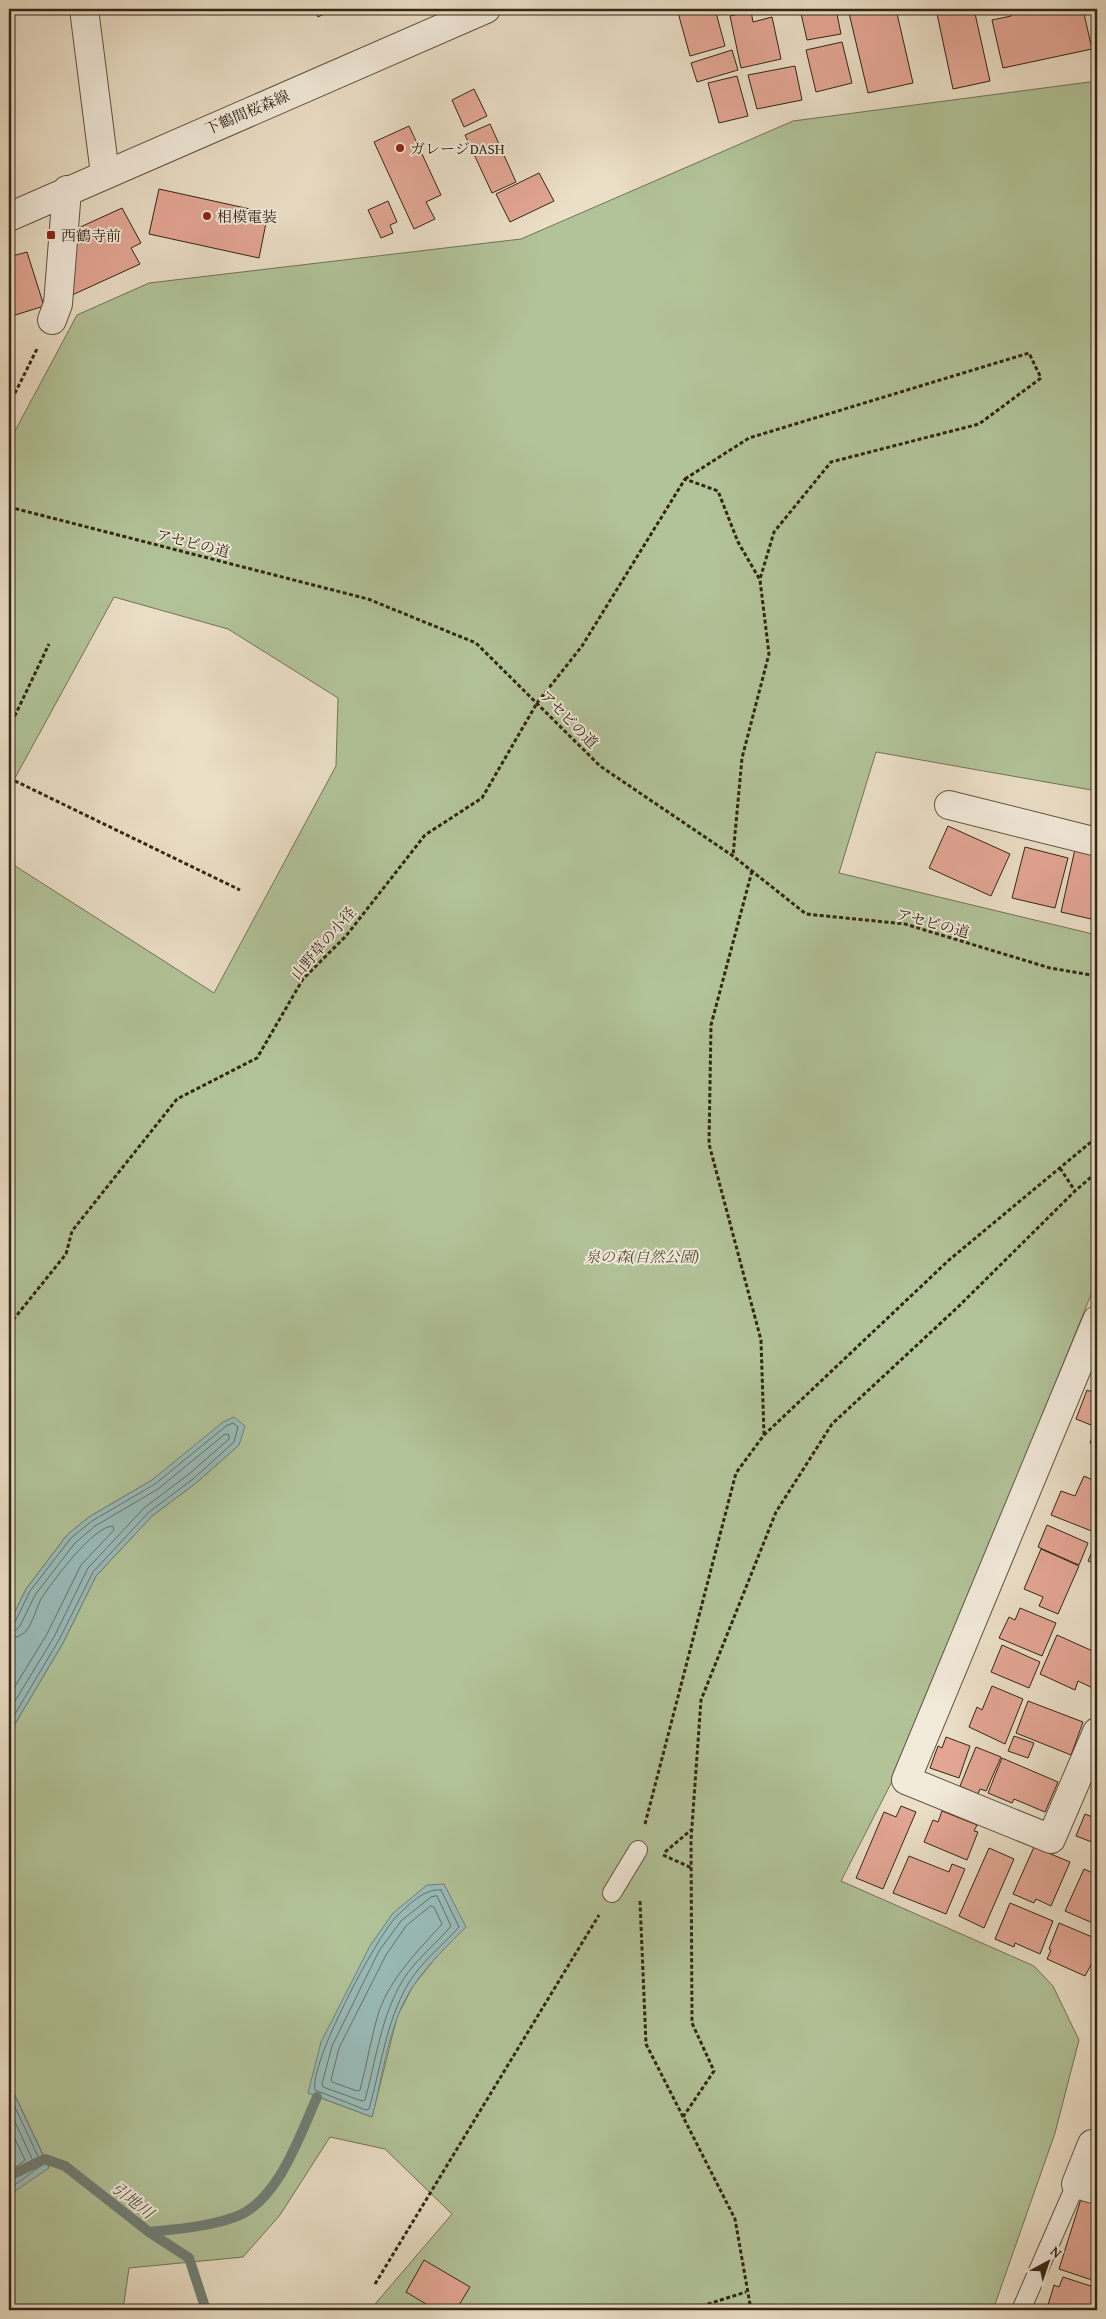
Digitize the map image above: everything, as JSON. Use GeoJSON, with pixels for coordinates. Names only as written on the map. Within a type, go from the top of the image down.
{"type":"FeatureCollection","features":[{"type":"Feature","properties":{"kind":"street"},"geometry":{"type":"LineString","coordinates":[[84,9],[106,174]]}},
{"type":"Feature","properties":{"kind":"street","name":"下鶴間桜森線"},"geometry":{"type":"LineString","coordinates":[[9,217],[67,190],[486,9]]}},
{"type":"Feature","properties":{"kind":"street"},"geometry":{"type":"LineString","coordinates":[[52,320],[58,304],[67,190]]}},
{"type":"Feature","properties":{"kind":"street"},"geometry":{"type":"LineString","coordinates":[[949,805],[1097,842]]}},
{"type":"Feature","properties":{"kind":"street"},"geometry":{"type":"LineString","coordinates":[[1097,1320],[906,1780],[1052,1840],[1097,1732]]}},
{"type":"Feature","properties":{"kind":"street"},"geometry":{"type":"LineString","coordinates":[[1086,2187],[1092,2144],[1097,2145]]}},
{"type":"Feature","properties":{"kind":"lane"},"geometry":{"type":"LineString","coordinates":[[612,1893],[638,1850]]}},
{"type":"Feature","properties":{"kind":"lane"},"geometry":{"type":"LineString","coordinates":[[1021,2310],[1086,2187]]}},
{"type":"Feature","properties":{"kind":"path"},"geometry":{"type":"LineString","coordinates":[[9,405],[52,320]]}},
{"type":"Feature","properties":{"kind":"path"},"geometry":{"type":"LineString","coordinates":[[685,479],[749,438],[1029,353],[1041,378],[979,424],[831,462],[774,532],[760,580]]}},
{"type":"Feature","properties":{"kind":"path"},"geometry":{"type":"LineString","coordinates":[[685,479],[718,491],[738,542],[760,580],[770,654],[742,758],[733,856]]}},
{"type":"Feature","properties":{"kind":"path","name":"山野草の小径"},"geometry":{"type":"LineString","coordinates":[[9,1325],[66,1254],[72,1231],[177,1099],[257,1058],[304,980],[346,936],[425,835],[482,798],[537,703],[582,646],[685,479]]}},
{"type":"Feature","properties":{"kind":"path","name":"アセビの道"},"geometry":{"type":"LineString","coordinates":[[9,507],[368,600],[476,643],[600,766],[733,856],[806,914],[905,924],[1050,968],[1097,976]]}},
{"type":"Feature","properties":{"kind":"path"},"geometry":{"type":"LineString","coordinates":[[9,728],[49,644]]}},
{"type":"Feature","properties":{"kind":"path"},"geometry":{"type":"LineString","coordinates":[[9,778],[240,890]]}},
{"type":"Feature","properties":{"kind":"path"},"geometry":{"type":"LineString","coordinates":[[752,871],[711,1025],[709,1144],[761,1340],[764,1435]]}},
{"type":"Feature","properties":{"kind":"path"},"geometry":{"type":"LineString","coordinates":[[638,1850],[736,1473],[764,1435],[949,1260],[1097,1137]]}},
{"type":"Feature","properties":{"kind":"path"},"geometry":{"type":"LineString","coordinates":[[1060,1168],[1076,1190]]}},
{"type":"Feature","properties":{"kind":"path"},"geometry":{"type":"LineString","coordinates":[[683,2117],[714,2070],[692,2023],[692,1830],[702,1700],[776,1512],[832,1424],[959,1306],[1076,1190],[1097,1172]]}},
{"type":"Feature","properties":{"kind":"path"},"geometry":{"type":"LineString","coordinates":[[692,1830],[663,1854],[692,1868]]}},
{"type":"Feature","properties":{"kind":"path"},"geometry":{"type":"LineString","coordinates":[[376,2284],[612,1893]]}},
{"type":"Feature","properties":{"kind":"path"},"geometry":{"type":"LineString","coordinates":[[640,1899],[646,2044],[735,2219],[746,2292],[751,2310]]}},
{"type":"Feature","properties":{"kind":"path"},"geometry":{"type":"LineString","coordinates":[[689,2310],[746,2292]]}},
{"type":"Feature","properties":{"kind":"green space","name":"泉の森(自然公園)"},"geometry":{"type":"Polygon","coordinates":[[[1097,81],[1097,791],[876,752],[839,873],[1097,935],[1097,1280],[903,1760],[841,1881],[1034,1966],[1053,1986],[1079,2040],[1055,2133],[993,2310],[370,2310],[452,2214],[385,2149],[330,2137],[280,2215],[243,2257],[129,2268],[123,2310],[9,2310],[9,2195],[49,2167],[9,2083],[9,1734],[63,1643],[96,1576],[152,1516],[196,1483],[239,1445],[152,1480],[89,1517],[67,1535],[26,1589],[9,1624],[9,862],[214,993],[336,766],[338,698],[228,629],[114,597],[9,789],[9,442],[77,315],[149,283],[521,239],[793,121],[1097,81]],[[444,1884],[308,2093],[372,2117],[397,2017],[413,1986],[437,1956],[444,1884]]]}},
{"type":"Feature","properties":{"kind":"water"},"geometry":{"type":"Polygon","coordinates":[[[234,1417],[245,1426],[239,1445],[196,1483],[152,1516],[96,1576],[63,1643],[9,1734],[9,1624],[26,1589],[67,1535],[89,1517],[152,1480],[223,1422],[234,1417]]]}},
{"type":"Feature","properties":{"kind":"water"},"geometry":{"type":"Polygon","coordinates":[[[444,1884],[466,1927],[426,1969],[405,1999],[393,2031],[372,2117],[308,2093],[321,2042],[370,1946],[393,1913],[427,1885],[444,1884]]]}},
{"type":"Feature","properties":{"kind":"water"},"geometry":{"type":"Polygon","coordinates":[[[9,2083],[49,2168],[9,2195],[9,2083]]]}},
{"type":"Feature","properties":{"kind":"building"},"geometry":{"type":"Polygon","coordinates":[[[314,9],[333,9],[318,17],[314,9]]]}},
{"type":"Feature","properties":{"kind":"building"},"geometry":{"type":"Polygon","coordinates":[[[677,9],[715,9],[725,46],[690,56],[677,9]]]}},
{"type":"Feature","properties":{"kind":"building"},"geometry":{"type":"Polygon","coordinates":[[[800,9],[836,9],[841,34],[807,40],[800,9]]]}},
{"type":"Feature","properties":{"kind":"building"},"geometry":{"type":"Polygon","coordinates":[[[848,9],[896,9],[913,83],[868,93],[848,9]]]}},
{"type":"Feature","properties":{"kind":"building"},"geometry":{"type":"Polygon","coordinates":[[[936,9],[974,9],[990,81],[953,89],[936,9]]]}},
{"type":"Feature","properties":{"kind":"building"},"geometry":{"type":"Polygon","coordinates":[[[1010,9],[1083,9],[1092,49],[1003,68],[992,20],[1011,16],[1010,9]]]}},
{"type":"Feature","properties":{"kind":"building"},"geometry":{"type":"Polygon","coordinates":[[[751,11],[753,22],[772,17],[781,59],[741,68],[730,16],[751,11]]]}},
{"type":"Feature","properties":{"kind":"building"},"geometry":{"type":"Polygon","coordinates":[[[842,42],[852,83],[816,92],[806,50],[842,42]]]}},
{"type":"Feature","properties":{"kind":"building"},"geometry":{"type":"Polygon","coordinates":[[[732,50],[738,70],[697,82],[691,63],[732,50]]]}},
{"type":"Feature","properties":{"kind":"building"},"geometry":{"type":"Polygon","coordinates":[[[795,66],[802,100],[757,109],[748,75],[795,66]]]}},
{"type":"Feature","properties":{"kind":"building"},"geometry":{"type":"Polygon","coordinates":[[[737,76],[748,116],[719,123],[708,83],[737,76]]]}},
{"type":"Feature","properties":{"kind":"building"},"geometry":{"type":"Polygon","coordinates":[[[474,89],[487,116],[464,127],[452,100],[474,89]]]}},
{"type":"Feature","properties":{"kind":"building"},"geometry":{"type":"Polygon","coordinates":[[[490,124],[516,182],[492,193],[465,135],[490,124]]]}},
{"type":"Feature","properties":{"kind":"building"},"geometry":{"type":"Polygon","coordinates":[[[409,126],[441,195],[426,202],[435,219],[414,229],[374,142],[409,126]]]}},
{"type":"Feature","properties":{"kind":"building"},"geometry":{"type":"Polygon","coordinates":[[[539,173],[554,201],[510,222],[496,194],[539,173]]]}},
{"type":"Feature","properties":{"kind":"building"},"geometry":{"type":"Polygon","coordinates":[[[159,189],[268,213],[259,258],[149,234],[159,189]]]}},
{"type":"Feature","properties":{"kind":"building"},"geometry":{"type":"Polygon","coordinates":[[[388,201],[397,222],[390,225],[393,233],[381,238],[368,210],[388,201]]]}},
{"type":"Feature","properties":{"kind":"building"},"geometry":{"type":"Polygon","coordinates":[[[122,208],[141,243],[131,248],[140,264],[70,296],[76,229],[122,208]]]}},
{"type":"Feature","properties":{"kind":"building"},"geometry":{"type":"Polygon","coordinates":[[[27,252],[44,306],[9,317],[9,257],[27,252]]]}},
{"type":"Feature","properties":{"kind":"building"},"geometry":{"type":"Polygon","coordinates":[[[948,826],[1010,854],[991,896],[929,868],[948,826]]]}},
{"type":"Feature","properties":{"kind":"building"},"geometry":{"type":"Polygon","coordinates":[[[1025,847],[1068,858],[1055,908],[1012,898],[1025,847]]]}},
{"type":"Feature","properties":{"kind":"building"},"geometry":{"type":"Polygon","coordinates":[[[1075,849],[1097,854],[1095,867],[1097,867],[1097,893],[1091,919],[1061,912],[1075,849]]]}},
{"type":"Feature","properties":{"kind":"building"},"geometry":{"type":"Polygon","coordinates":[[[1087,1390],[1097,1394],[1097,1446],[1090,1443],[1096,1427],[1076,1419],[1087,1390]]]}},
{"type":"Feature","properties":{"kind":"building"},"geometry":{"type":"Polygon","coordinates":[[[1084,1476],[1097,1482],[1097,1523],[1094,1532],[1051,1515],[1061,1491],[1075,1496],[1084,1476]]]}},
{"type":"Feature","properties":{"kind":"building"},"geometry":{"type":"Polygon","coordinates":[[[1047,1525],[1088,1543],[1079,1565],[1038,1547],[1047,1525]]]}},
{"type":"Feature","properties":{"kind":"building"},"geometry":{"type":"Polygon","coordinates":[[[1097,1539],[1097,1565],[1088,1561],[1097,1539]]]}},
{"type":"Feature","properties":{"kind":"building"},"geometry":{"type":"Polygon","coordinates":[[[1041,1549],[1079,1566],[1058,1614],[1039,1606],[1043,1597],[1024,1589],[1041,1549]]]}},
{"type":"Feature","properties":{"kind":"building"},"geometry":{"type":"Polygon","coordinates":[[[1020,1608],[1056,1623],[1042,1656],[999,1638],[1009,1617],[1015,1620],[1020,1608]]]}},
{"type":"Feature","properties":{"kind":"building"},"geometry":{"type":"Polygon","coordinates":[[[1057,1635],[1097,1653],[1097,1690],[1078,1681],[1075,1690],[1040,1674],[1057,1635]]]}},
{"type":"Feature","properties":{"kind":"building"},"geometry":{"type":"Polygon","coordinates":[[[1002,1645],[1040,1662],[1029,1688],[991,1672],[1002,1645]]]}},
{"type":"Feature","properties":{"kind":"building"},"geometry":{"type":"Polygon","coordinates":[[[992,1686],[1023,1699],[1005,1744],[969,1727],[977,1707],[982,1710],[992,1686]]]}},
{"type":"Feature","properties":{"kind":"building"},"geometry":{"type":"Polygon","coordinates":[[[1028,1701],[1083,1722],[1071,1755],[1016,1733],[1028,1701]]]}},
{"type":"Feature","properties":{"kind":"building"},"geometry":{"type":"Polygon","coordinates":[[[1014,1736],[1034,1743],[1028,1758],[1008,1751],[1014,1736]]]}},
{"type":"Feature","properties":{"kind":"building"},"geometry":{"type":"Polygon","coordinates":[[[946,1737],[970,1746],[959,1778],[930,1768],[938,1746],[942,1748],[946,1737]]]}},
{"type":"Feature","properties":{"kind":"building"},"geometry":{"type":"Polygon","coordinates":[[[976,1747],[1001,1757],[986,1791],[980,1789],[978,1794],[960,1786],[976,1747]]]}},
{"type":"Feature","properties":{"kind":"building"},"geometry":{"type":"Polygon","coordinates":[[[1002,1758],[1058,1782],[1045,1812],[1014,1799],[1012,1803],[988,1793],[1002,1758]]]}},
{"type":"Feature","properties":{"kind":"building"},"geometry":{"type":"Polygon","coordinates":[[[901,1806],[916,1812],[883,1889],[856,1878],[884,1812],[896,1817],[901,1806]]]}},
{"type":"Feature","properties":{"kind":"building"},"geometry":{"type":"Polygon","coordinates":[[[942,1811],[977,1825],[974,1831],[978,1832],[967,1860],[924,1842],[933,1820],[938,1822],[942,1811]]]}},
{"type":"Feature","properties":{"kind":"building"},"geometry":{"type":"Polygon","coordinates":[[[1085,1814],[1097,1819],[1097,1844],[1076,1836],[1085,1814]]]}},
{"type":"Feature","properties":{"kind":"building"},"geometry":{"type":"Polygon","coordinates":[[[1034,1847],[1070,1862],[1051,1906],[1036,1899],[1034,1903],[1013,1894],[1034,1847]]]}},
{"type":"Feature","properties":{"kind":"building"},"geometry":{"type":"Polygon","coordinates":[[[989,1848],[1014,1859],[984,1928],[959,1916],[989,1848]]]}},
{"type":"Feature","properties":{"kind":"building"},"geometry":{"type":"Polygon","coordinates":[[[909,1856],[949,1872],[952,1864],[965,1869],[946,1914],[893,1893],[909,1856]]]}},
{"type":"Feature","properties":{"kind":"building"},"geometry":{"type":"Polygon","coordinates":[[[1084,1869],[1097,1875],[1094,1888],[1097,1890],[1097,1917],[1095,1924],[1065,1911],[1084,1869]]]}},
{"type":"Feature","properties":{"kind":"building"},"geometry":{"type":"Polygon","coordinates":[[[1010,1903],[1053,1921],[1040,1954],[1015,1943],[1014,1947],[995,1939],[1010,1903]]]}},
{"type":"Feature","properties":{"kind":"building"},"geometry":{"type":"Polygon","coordinates":[[[1059,1923],[1097,1939],[1097,1954],[1085,1976],[1047,1959],[1059,1923]]]}},
{"type":"Feature","properties":{"kind":"building"},"geometry":{"type":"Polygon","coordinates":[[[1081,2199],[1097,2205],[1097,2273],[1095,2281],[1059,2269],[1081,2199]]]}},
{"type":"Feature","properties":{"kind":"building"},"geometry":{"type":"Polygon","coordinates":[[[424,2260],[470,2287],[456,2310],[436,2310],[406,2292],[424,2260]]]}},
{"type":"Feature","properties":{"kind":"building"},"geometry":{"type":"Polygon","coordinates":[[[1063,2277],[1097,2288],[1097,2310],[1063,2310],[1048,2305],[1054,2285],[1059,2287],[1063,2277]]]}},
{"type":"Feature","properties":{"kind":"waterway"},"geometry":{"type":"LineString","coordinates":[[149,2232],[214,2223],[235,2217],[250,2209],[264,2197],[286,2166],[317,2097]]}},
{"type":"Feature","properties":{"kind":"waterway","name":"引地川"},"geometry":{"type":"LineString","coordinates":[[9,2176],[45,2159],[65,2166],[149,2232],[189,2258],[206,2310]]}},
{"type":"Feature","properties":{"kind":"place","name":"ガレージDASH"},"geometry":{"type":"Point","coordinates":[400,148]}},
{"type":"Feature","properties":{"kind":"place","name":"相模電装"},"geometry":{"type":"Point","coordinates":[207,216]}},
{"type":"Feature","properties":{"kind":"place","name":"西鶴寺前"},"geometry":{"type":"Point","coordinates":[51,235]}}]}
